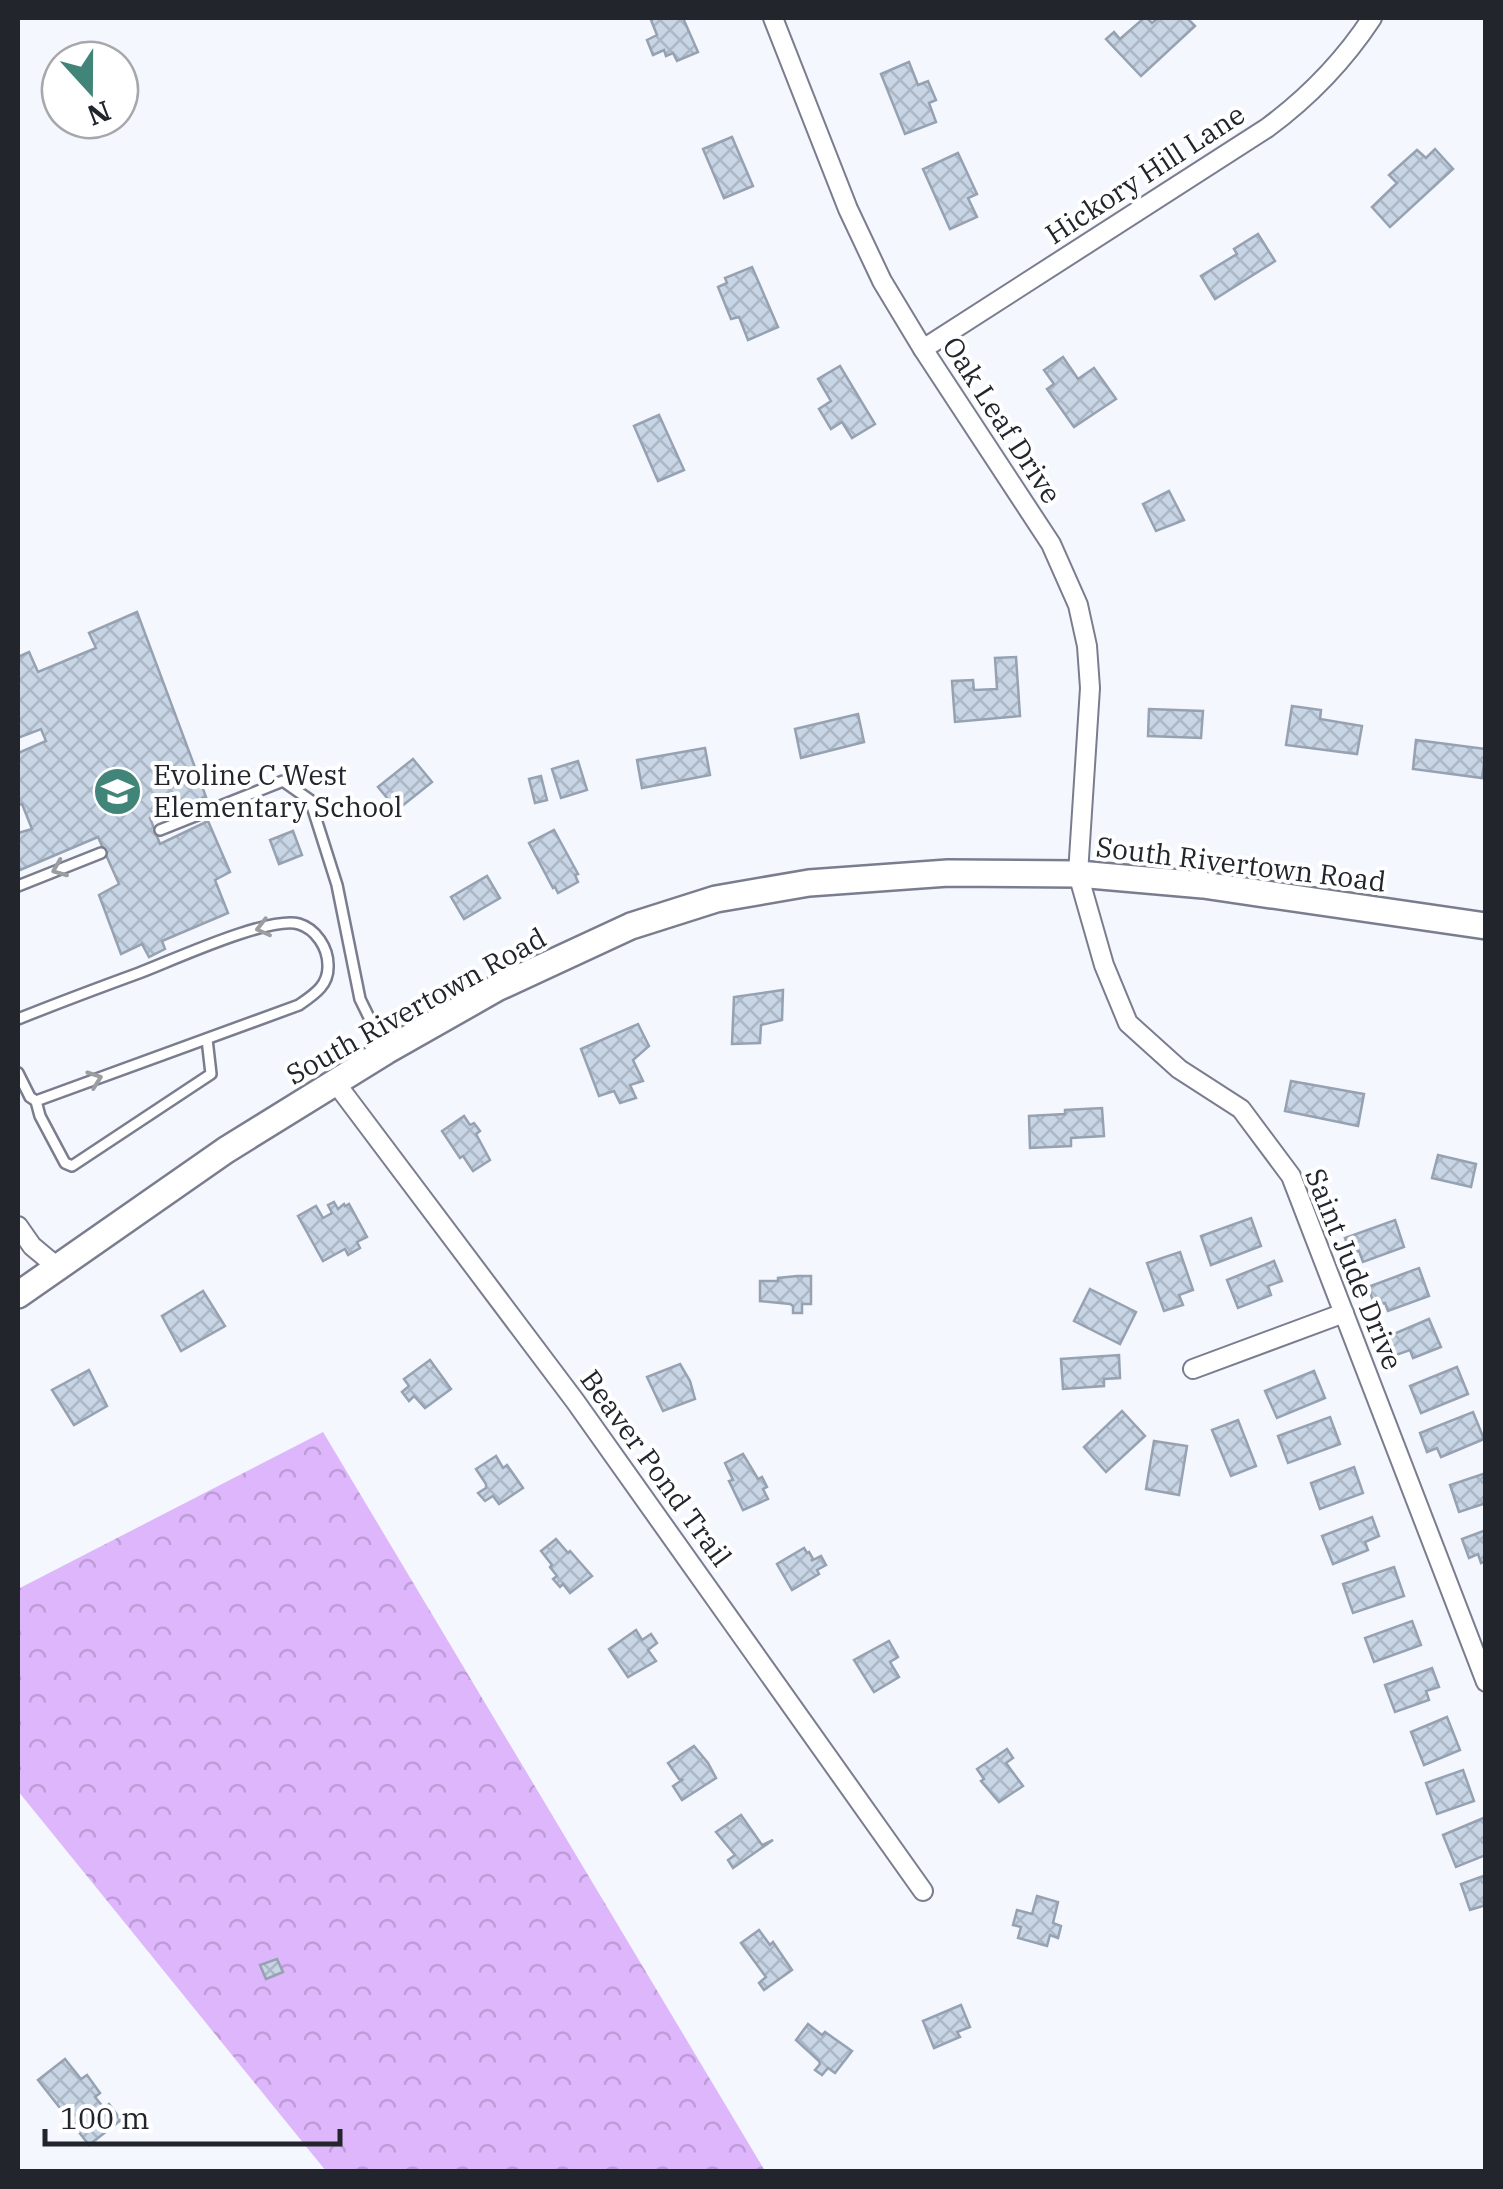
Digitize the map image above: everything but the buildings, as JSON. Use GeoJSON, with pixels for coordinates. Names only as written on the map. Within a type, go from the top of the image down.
{"type":"FeatureCollection","features":[{"type":"Feature","properties":{"kind":"main road","name":"South Rivertown Road"},"geometry":{"type":"LineString","coordinates":[[18,1295],[226,1150],[497,988],[632,926],[716,899],[844,880],[948,873],[1078,874],[1204,885],[1486,926]]}},
{"type":"Feature","properties":{"kind":"street","name":"Oak Leaf Drive"},"geometry":{"type":"LineString","coordinates":[[773,18],[848,209],[882,281],[1051,544],[1078,605],[1087,646],[1090,688],[1078,874]]}},
{"type":"Feature","properties":{"kind":"street","name":"Hickory Hill Lane"},"geometry":{"type":"LineString","coordinates":[[923,349],[1279,120],[1337,67],[1372,18]]}},
{"type":"Feature","properties":{"kind":"street","name":"Saint Jude Drive"},"geometry":{"type":"LineString","coordinates":[[1078,874],[1104,966],[1128,1023],[1178,1069],[1241,1109],[1291,1176],[1486,1682]]}},
{"type":"Feature","properties":{"kind":"street","name":"Beaver Pond Trail"},"geometry":{"type":"LineString","coordinates":[[336,1082],[575,1401],[923,1891]]}},
{"type":"Feature","properties":{"kind":"street"},"geometry":{"type":"LineString","coordinates":[[18,1226],[32,1246],[57,1267]]}},
{"type":"Feature","properties":{"kind":"street"},"geometry":{"type":"LineString","coordinates":[[1193,1369],[1344,1313]]}},
{"type":"Feature","properties":{"kind":"lane"},"geometry":{"type":"LineString","coordinates":[[160,830],[283,781],[310,800],[337,885],[360,999],[386,1051]]}},
{"type":"Feature","properties":{"kind":"lane"},"geometry":{"type":"LineString","coordinates":[[18,886],[102,853]]}},
{"type":"Feature","properties":{"kind":"lane"},"geometry":{"type":"LineString","coordinates":[[18,1020],[238,934],[281,923],[300,924],[317,936],[326,950],[329,969],[322,988],[300,1006],[36,1101]]}},
{"type":"Feature","properties":{"kind":"lane"},"geometry":{"type":"LineString","coordinates":[[18,1073],[65,1163],[72,1166],[212,1074],[207,1040]]}},
{"type":"Feature","properties":{"kind":"green space"},"geometry":{"type":"Polygon","coordinates":[[[323,1432],[765,2171],[326,2171],[18,1791],[18,1589],[323,1432]]]}},
{"type":"Feature","properties":{"kind":"place","name":"Evoline C West Elementary School"},"geometry":{"type":"Point","coordinates":[118,791]}}]}
